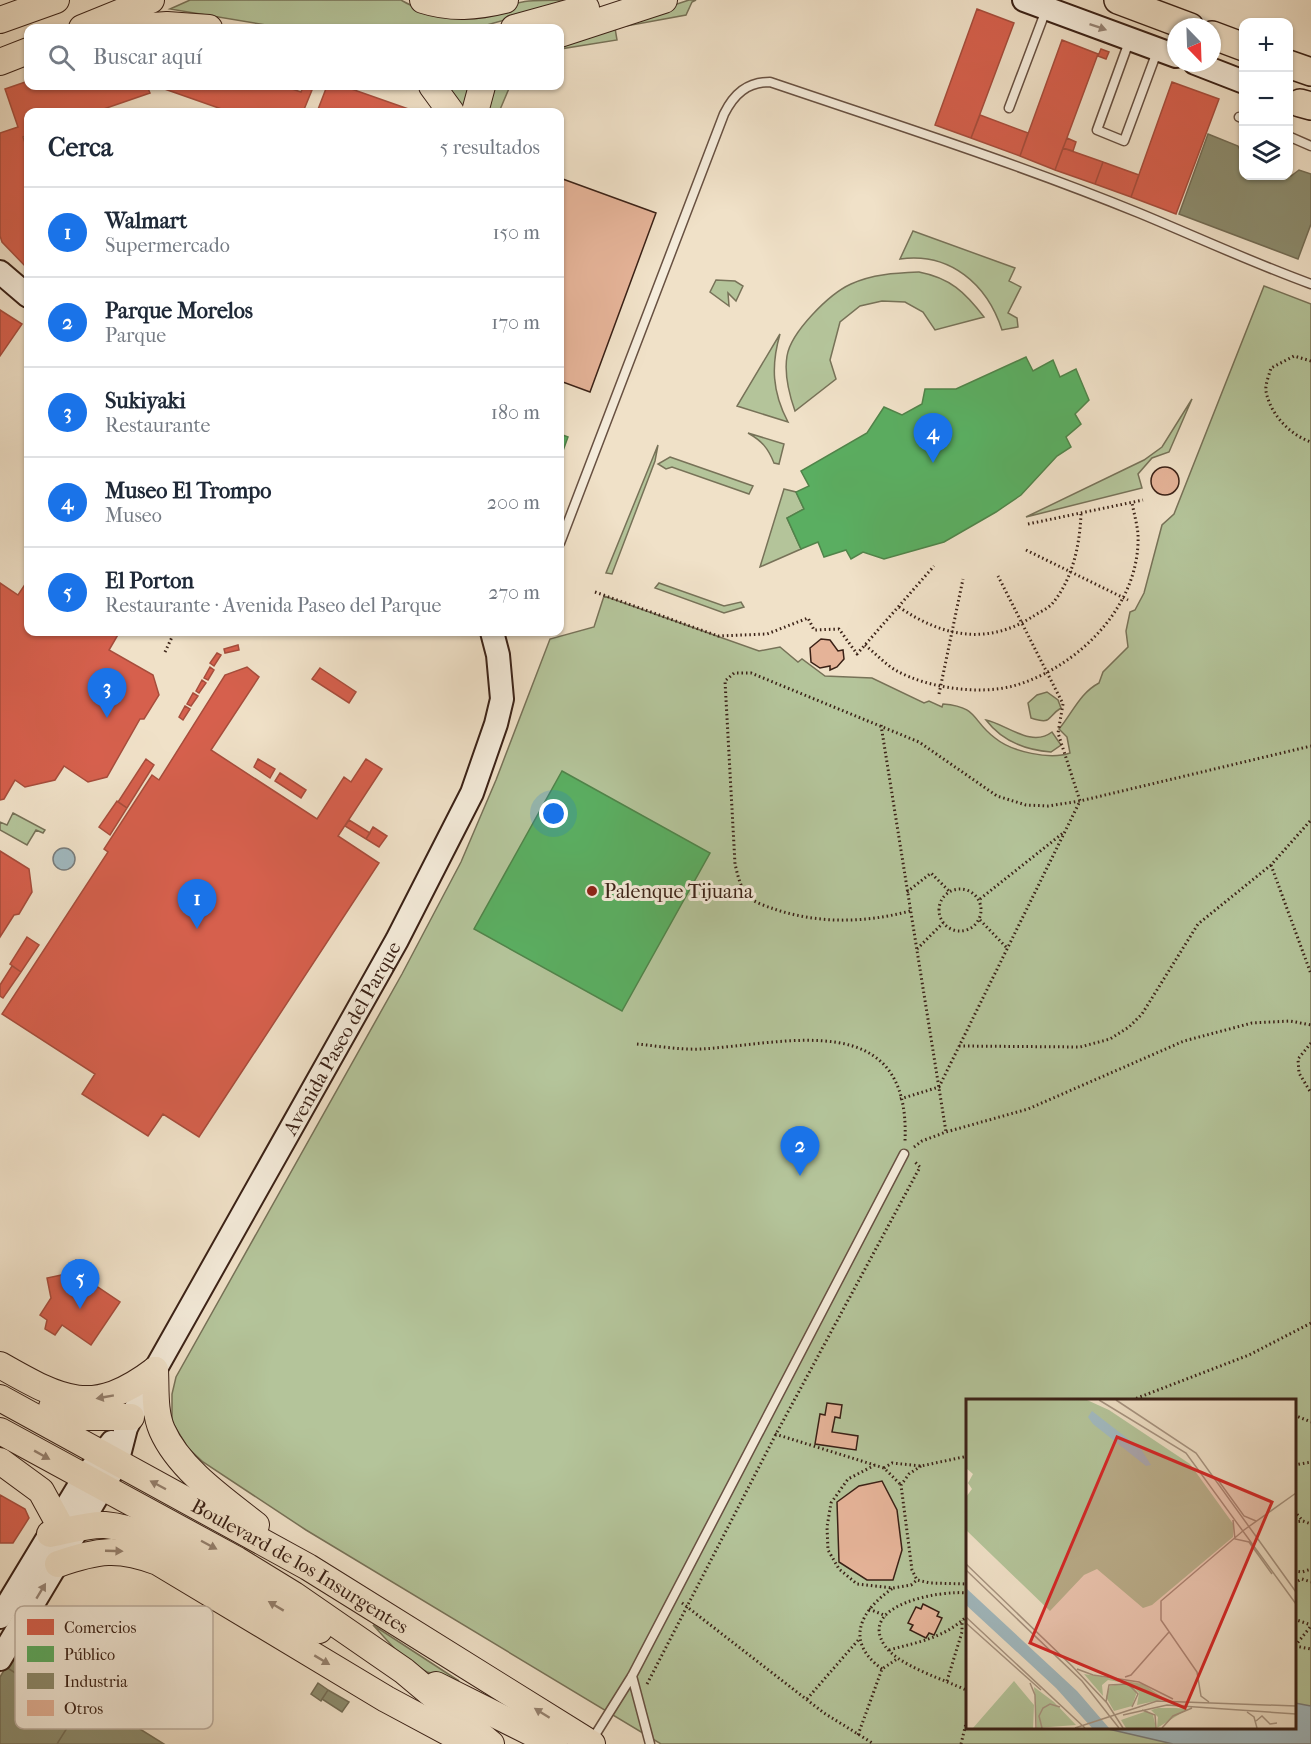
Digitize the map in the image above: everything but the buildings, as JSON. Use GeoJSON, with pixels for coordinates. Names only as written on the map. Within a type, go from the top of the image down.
{"type":"FeatureCollection","features":[{"type":"Feature","properties":{"kind":"highway"},"geometry":{"type":"LineString","coordinates":[[1118,0],[1167,18]]}},
{"type":"Feature","properties":{"kind":"highway"},"geometry":{"type":"LineString","coordinates":[[1221,38],[1239,45]]}},
{"type":"Feature","properties":{"kind":"highway"},"geometry":{"type":"LineString","coordinates":[[1293,66],[1311,72]]}},
{"type":"Feature","properties":{"kind":"main road"},"geometry":{"type":"LineString","coordinates":[[0,20],[56,0]]}},
{"type":"Feature","properties":{"kind":"main road"},"geometry":{"type":"LineString","coordinates":[[92,24],[151,0]]}},
{"type":"Feature","properties":{"kind":"main road"},"geometry":{"type":"LineString","coordinates":[[423,0],[438,5],[464,7],[505,0]]}},
{"type":"Feature","properties":{"kind":"main road"},"geometry":{"type":"LineString","coordinates":[[528,24],[612,0]]}},
{"type":"Feature","properties":{"kind":"main road"},"geometry":{"type":"LineString","coordinates":[[564,33],[664,0]]}},
{"type":"Feature","properties":{"kind":"main road"},"geometry":{"type":"LineString","coordinates":[[1024,0],[1167,52]]}},
{"type":"Feature","properties":{"kind":"main road"},"geometry":{"type":"LineString","coordinates":[[1,62],[24,53]]}},
{"type":"Feature","properties":{"kind":"main road"},"geometry":{"type":"LineString","coordinates":[[1218,72],[1239,80]]}},
{"type":"Feature","properties":{"kind":"main road"},"geometry":{"type":"LineString","coordinates":[[435,90],[448,108]]}},
{"type":"Feature","properties":{"kind":"main road"},"geometry":{"type":"LineString","coordinates":[[476,108],[481,90]]}},
{"type":"Feature","properties":{"kind":"main road"},"geometry":{"type":"LineString","coordinates":[[0,272],[24,293]]}},
{"type":"Feature","properties":{"kind":"main road","name":"Avenida Paseo del Parque"},"geometry":{"type":"LineString","coordinates":[[62,1528],[109,1458],[155,1370],[397,940],[472,793],[494,733],[502,699],[498,655],[493,636]]}},
{"type":"Feature","properties":{"kind":"main road"},"geometry":{"type":"LineString","coordinates":[[0,1365],[46,1390],[83,1399],[113,1396],[131,1388],[155,1370]]}},
{"type":"Feature","properties":{"kind":"main road"},"geometry":{"type":"LineString","coordinates":[[155,1370],[156,1404],[161,1428],[187,1467],[308,1567]]}},
{"type":"Feature","properties":{"kind":"main road"},"geometry":{"type":"LineString","coordinates":[[0,1383],[40,1403],[83,1417],[128,1423]]}},
{"type":"Feature","properties":{"kind":"main road","name":"Boulevard de los Insurgentes"},"geometry":{"type":"LineString","coordinates":[[0,1398],[308,1567],[591,1744]]}},
{"type":"Feature","properties":{"kind":"main road","name":"Boulevard de los Insurgentes"},"geometry":{"type":"LineString","coordinates":[[0,1431],[256,1571],[404,1671],[480,1740]]}},
{"type":"Feature","properties":{"kind":"main road"},"geometry":{"type":"LineString","coordinates":[[0,1461],[41,1491],[62,1528],[58,1564],[32,1606]]}},
{"type":"Feature","properties":{"kind":"main road"},"geometry":{"type":"LineString","coordinates":[[62,1528],[106,1525],[161,1542],[363,1654],[481,1705],[554,1744]]}},
{"type":"Feature","properties":{"kind":"main road"},"geometry":{"type":"LineString","coordinates":[[0,1617],[62,1528]]}},
{"type":"Feature","properties":{"kind":"main road"},"geometry":{"type":"LineString","coordinates":[[58,1564],[86,1554],[116,1550],[158,1562],[386,1699],[480,1740]]}},
{"type":"Feature","properties":{"kind":"main road"},"geometry":{"type":"LineString","coordinates":[[0,1659],[15,1634]]}},
{"type":"Feature","properties":{"kind":"main road"},"geometry":{"type":"LineString","coordinates":[[480,1740],[468,1715],[481,1705]]}},
{"type":"Feature","properties":{"kind":"lane"},"geometry":{"type":"LineString","coordinates":[[1009,108],[1047,9]]}},
{"type":"Feature","properties":{"kind":"lane"},"geometry":{"type":"LineString","coordinates":[[1130,39],[1097,130],[1124,141],[1167,52]]}},
{"type":"Feature","properties":{"kind":"lane"},"geometry":{"type":"LineString","coordinates":[[564,533],[724,114],[731,101],[748,86],[770,82],[942,140],[1138,213],[1311,285]]}},
{"type":"Feature","properties":{"kind":"lane"},"geometry":{"type":"LineString","coordinates":[[1293,138],[1311,146]]}},
{"type":"Feature","properties":{"kind":"lane"},"geometry":{"type":"LineString","coordinates":[[591,1744],[632,1676],[904,1154]]}},
{"type":"Feature","properties":{"kind":"lane"},"geometry":{"type":"LineString","coordinates":[[632,1676],[650,1744]]}},
{"type":"Feature","properties":{"kind":"path"},"geometry":{"type":"LineString","coordinates":[[1311,361],[1294,356],[1271,368],[1266,390],[1273,410],[1296,437],[1311,442]]}},
{"type":"Feature","properties":{"kind":"path"},"geometry":{"type":"LineString","coordinates":[[1028,524],[1143,500]]}},
{"type":"Feature","properties":{"kind":"path"},"geometry":{"type":"LineString","coordinates":[[865,645],[897,671],[940,686],[976,691],[1013,686],[1048,672],[1079,652],[1104,629],[1123,597],[1133,572],[1138,535],[1132,502]]}},
{"type":"Feature","properties":{"kind":"path"},"geometry":{"type":"LineString","coordinates":[[898,607],[922,623],[952,633],[990,634],[1023,623],[1051,605],[1070,572],[1080,541],[1081,513]]}},
{"type":"Feature","properties":{"kind":"path"},"geometry":{"type":"LineString","coordinates":[[1026,550],[1128,600]]}},
{"type":"Feature","properties":{"kind":"path"},"geometry":{"type":"LineString","coordinates":[[595,592],[718,636],[768,634],[808,618],[814,630],[839,629],[857,654],[934,567]]}},
{"type":"Feature","properties":{"kind":"path"},"geometry":{"type":"LineString","coordinates":[[900,1099],[939,1088],[1080,801],[1058,733],[1063,704],[998,576]]}},
{"type":"Feature","properties":{"kind":"path"},"geometry":{"type":"LineString","coordinates":[[939,694],[963,579]]}},
{"type":"Feature","properties":{"kind":"path"},"geometry":{"type":"LineString","coordinates":[[165,652],[172,637]]}},
{"type":"Feature","properties":{"kind":"path"},"geometry":{"type":"LineString","coordinates":[[910,911],[883,918],[853,920],[792,915],[749,898],[739,882],[735,864],[725,681],[734,673],[751,673],[919,742],[944,757],[997,796],[1026,806],[1048,806],[1080,801],[1311,746]]}},
{"type":"Feature","properties":{"kind":"path"},"geometry":{"type":"LineString","coordinates":[[881,725],[946,1132]]}},
{"type":"Feature","properties":{"kind":"path"},"geometry":{"type":"LineString","coordinates":[[959,1046],[1080,1047],[1110,1039],[1129,1027],[1142,1014],[1198,924],[1271,865],[1311,820]]}},
{"type":"Feature","properties":{"kind":"path"},"geometry":{"type":"LineString","coordinates":[[980,899],[1065,831]]}},
{"type":"Feature","properties":{"kind":"path"},"geometry":{"type":"LineString","coordinates":[[1271,865],[1311,974]]}},
{"type":"Feature","properties":{"kind":"path"},"geometry":{"type":"LineString","coordinates":[[907,892],[931,873],[949,891]]}},
{"type":"Feature","properties":{"kind":"path"},"geometry":{"type":"LineString","coordinates":[[963,888],[980,899],[982,913],[980,920],[970,929],[955,931],[943,923],[940,916],[940,902],[949,891],[963,888]]}},
{"type":"Feature","properties":{"kind":"path"},"geometry":{"type":"LineString","coordinates":[[980,920],[1007,948]]}},
{"type":"Feature","properties":{"kind":"path"},"geometry":{"type":"LineString","coordinates":[[917,950],[943,923]]}},
{"type":"Feature","properties":{"kind":"path"},"geometry":{"type":"LineString","coordinates":[[904,1154],[922,1141],[1028,1109],[1100,1080],[1142,1057],[1184,1041],[1252,1023],[1290,1021],[1311,1025]]}},
{"type":"Feature","properties":{"kind":"path"},"geometry":{"type":"LineString","coordinates":[[637,1044],[699,1049],[780,1040],[818,1041],[854,1046],[876,1056],[886,1067],[905,1116],[904,1154]]}},
{"type":"Feature","properties":{"kind":"path"},"geometry":{"type":"LineString","coordinates":[[1311,1043],[1298,1059],[1299,1073],[1311,1093]]}},
{"type":"Feature","properties":{"kind":"path"},"geometry":{"type":"LineString","coordinates":[[645,1689],[776,1434],[920,1167],[904,1154]]}},
{"type":"Feature","properties":{"kind":"path"},"geometry":{"type":"LineString","coordinates":[[1137,1399],[1249,1355],[1311,1323]]}},
{"type":"Feature","properties":{"kind":"path"},"geometry":{"type":"LineString","coordinates":[[1296,1416],[1311,1422]]}},
{"type":"Feature","properties":{"kind":"path"},"geometry":{"type":"LineString","coordinates":[[776,1434],[884,1468],[901,1485],[912,1570],[917,1580]]}},
{"type":"Feature","properties":{"kind":"path"},"geometry":{"type":"LineString","coordinates":[[884,1468],[892,1463],[921,1466],[966,1456]]}},
{"type":"Feature","properties":{"kind":"path"},"geometry":{"type":"LineString","coordinates":[[1296,1465],[1311,1462]]}},
{"type":"Feature","properties":{"kind":"path"},"geometry":{"type":"LineString","coordinates":[[875,1465],[848,1479],[831,1503],[827,1527],[828,1550],[839,1569],[857,1584],[893,1588],[911,1585],[917,1580]]}},
{"type":"Feature","properties":{"kind":"path"},"geometry":{"type":"LineString","coordinates":[[901,1485],[909,1474],[921,1466]]}},
{"type":"Feature","properties":{"kind":"path"},"geometry":{"type":"LineString","coordinates":[[1296,1513],[1303,1521]]}},
{"type":"Feature","properties":{"kind":"path"},"geometry":{"type":"LineString","coordinates":[[1296,1522],[1311,1524]]}},
{"type":"Feature","properties":{"kind":"path"},"geometry":{"type":"LineString","coordinates":[[1296,1571],[1311,1569]]}},
{"type":"Feature","properties":{"kind":"path"},"geometry":{"type":"LineString","coordinates":[[917,1580],[930,1583],[966,1584]]}},
{"type":"Feature","properties":{"kind":"path"},"geometry":{"type":"LineString","coordinates":[[1296,1583],[1302,1580],[1311,1582]]}},
{"type":"Feature","properties":{"kind":"path"},"geometry":{"type":"LineString","coordinates":[[882,1670],[866,1655],[860,1638],[862,1620],[878,1599],[893,1588]]}},
{"type":"Feature","properties":{"kind":"path"},"geometry":{"type":"LineString","coordinates":[[966,1593],[921,1596],[894,1608],[886,1616],[881,1638],[897,1659],[966,1690]]}},
{"type":"Feature","properties":{"kind":"path"},"geometry":{"type":"LineString","coordinates":[[672,1598],[687,1606],[807,1699],[874,1744]]}},
{"type":"Feature","properties":{"kind":"path"},"geometry":{"type":"LineString","coordinates":[[869,1609],[886,1616]]}},
{"type":"Feature","properties":{"kind":"path"},"geometry":{"type":"LineString","coordinates":[[889,1650],[938,1637],[966,1617]]}},
{"type":"Feature","properties":{"kind":"path"},"geometry":{"type":"LineString","coordinates":[[947,1681],[962,1632],[962,1620]]}},
{"type":"Feature","properties":{"kind":"path"},"geometry":{"type":"LineString","coordinates":[[1296,1620],[1311,1626],[1296,1644]]}},
{"type":"Feature","properties":{"kind":"path"},"geometry":{"type":"LineString","coordinates":[[807,1699],[860,1638]]}},
{"type":"Feature","properties":{"kind":"path"},"geometry":{"type":"LineString","coordinates":[[1296,1646],[1311,1649]]}},
{"type":"Feature","properties":{"kind":"path"},"geometry":{"type":"LineString","coordinates":[[858,1735],[882,1670],[897,1659]]}},
{"type":"Feature","properties":{"kind":"path"},"geometry":{"type":"LineString","coordinates":[[961,1744],[966,1723]]}},
{"type":"Feature","properties":{"kind":"green space"},"geometry":{"type":"Polygon","coordinates":[[[190,0],[401,0],[432,12],[448,13],[529,1],[576,0],[490,24],[260,24],[170,9],[190,0]]]}},
{"type":"Feature","properties":{"kind":"green space"},"geometry":{"type":"Polygon","coordinates":[[[689,0],[696,0],[692,2],[686,15],[615,28],[617,40],[564,48],[564,42],[689,0]]]}},
{"type":"Feature","properties":{"kind":"green space"},"geometry":{"type":"Polygon","coordinates":[[[449,90],[472,90],[466,108],[461,108],[449,90]]]}},
{"type":"Feature","properties":{"kind":"green space"},"geometry":{"type":"Polygon","coordinates":[[[491,90],[508,90],[501,108],[489,108],[491,90]]]}},
{"type":"Feature","properties":{"kind":"green space"},"geometry":{"type":"Polygon","coordinates":[[[913,231],[1015,268],[1009,281],[1021,287],[1008,313],[1017,318],[1018,327],[1002,330],[987,299],[976,285],[950,266],[918,258],[900,259],[913,231]]]}},
{"type":"Feature","properties":{"kind":"green space"},"geometry":{"type":"Polygon","coordinates":[[[919,272],[940,278],[956,287],[984,317],[935,330],[923,312],[905,302],[882,301],[860,306],[840,322],[830,360],[836,379],[795,411],[788,384],[787,356],[790,346],[803,325],[832,296],[851,284],[884,275],[919,272]]]}},
{"type":"Feature","properties":{"kind":"green space"},"geometry":{"type":"Polygon","coordinates":[[[716,280],[735,281],[743,286],[736,301],[728,293],[729,306],[710,292],[716,280]]]}},
{"type":"Feature","properties":{"kind":"green space"},"geometry":{"type":"Polygon","coordinates":[[[1264,286],[1311,304],[1311,1744],[661,1744],[306,1530],[203,1462],[188,1448],[172,1422],[172,1394],[176,1377],[402,974],[461,862],[496,780],[550,639],[594,627],[604,596],[759,651],[780,647],[798,662],[802,659],[825,676],[872,678],[924,703],[929,701],[942,707],[943,704],[963,708],[1002,743],[1031,753],[1062,755],[1070,753],[1067,737],[1059,729],[1082,697],[1099,683],[1103,672],[1128,647],[1126,631],[1130,612],[1135,610],[1144,593],[1162,525],[1174,514],[1264,286]]]}},
{"type":"Feature","properties":{"kind":"green space"},"geometry":{"type":"Polygon","coordinates":[[[780,334],[774,368],[776,389],[788,422],[737,406],[780,334]]]}},
{"type":"Feature","properties":{"kind":"green space"},"geometry":{"type":"Polygon","coordinates":[[[1192,399],[1169,452],[1152,458],[1138,474],[1142,488],[1026,517],[1144,460],[1162,447],[1192,399]]]}},
{"type":"Feature","properties":{"kind":"green space"},"geometry":{"type":"Polygon","coordinates":[[[748,433],[784,444],[779,464],[774,463],[764,445],[748,433]]]}},
{"type":"Feature","properties":{"kind":"green space"},"geometry":{"type":"Polygon","coordinates":[[[658,445],[655,461],[612,574],[606,573],[658,445]]]}},
{"type":"Feature","properties":{"kind":"green space"},"geometry":{"type":"Polygon","coordinates":[[[670,457],[753,486],[749,494],[672,467],[666,469],[658,464],[670,457]]]}},
{"type":"Feature","properties":{"kind":"green space"},"geometry":{"type":"Polygon","coordinates":[[[784,489],[796,492],[804,509],[787,518],[801,549],[760,567],[784,489]]]}},
{"type":"Feature","properties":{"kind":"green space"},"geometry":{"type":"Polygon","coordinates":[[[659,583],[724,606],[741,602],[744,607],[724,613],[655,588],[659,583]]]}},
{"type":"Feature","properties":{"kind":"green space"},"geometry":{"type":"Polygon","coordinates":[[[1047,692],[1058,700],[1061,708],[1049,719],[1043,721],[1031,718],[1028,703],[1037,695],[1047,692]]]}},
{"type":"Feature","properties":{"kind":"green space"},"geometry":{"type":"Polygon","coordinates":[[[986,720],[1027,736],[1044,736],[1052,732],[1061,745],[1051,752],[1023,747],[999,734],[986,720]]]}},
{"type":"Feature","properties":{"kind":"green space"},"geometry":{"type":"Polygon","coordinates":[[[13,813],[45,830],[43,833],[36,830],[27,845],[0,830],[0,822],[7,825],[13,813]]]}},
{"type":"Feature","properties":{"kind":"green space"},"geometry":{"type":"Polygon","coordinates":[[[373,1625],[459,1681],[427,1672],[405,1660],[373,1625]]]}},
{"type":"Feature","properties":{"kind":"water"},"geometry":{"type":"Polygon","coordinates":[[[64,848],[72,851],[75,859],[72,867],[64,870],[56,867],[53,859],[56,851],[64,848]]]}},
{"type":"Feature","properties":{"kind":"water"},"geometry":{"type":"Polygon","coordinates":[[[1296,1703],[1311,1706],[1311,1744],[1173,1744],[1108,1729],[1296,1729],[1296,1703]]]}},
{"type":"Feature","properties":{"kind":"place","name":"Museo El Trompo"},"geometry":{"type":"Point","coordinates":[933,463]}},
{"type":"Feature","properties":{"kind":"place","name":"Sukiyaki"},"geometry":{"type":"Point","coordinates":[107,718]}},
{"type":"Feature","properties":{"kind":"place","name":"Palenque Tijuana"},"geometry":{"type":"Point","coordinates":[592,891]}},
{"type":"Feature","properties":{"kind":"place","name":"Walmart"},"geometry":{"type":"Point","coordinates":[197,929]}},
{"type":"Feature","properties":{"kind":"place","name":"Parque Morelos"},"geometry":{"type":"Point","coordinates":[800,1176]}},
{"type":"Feature","properties":{"kind":"place","name":"El Porton"},"geometry":{"type":"Point","coordinates":[80,1309]}}]}
